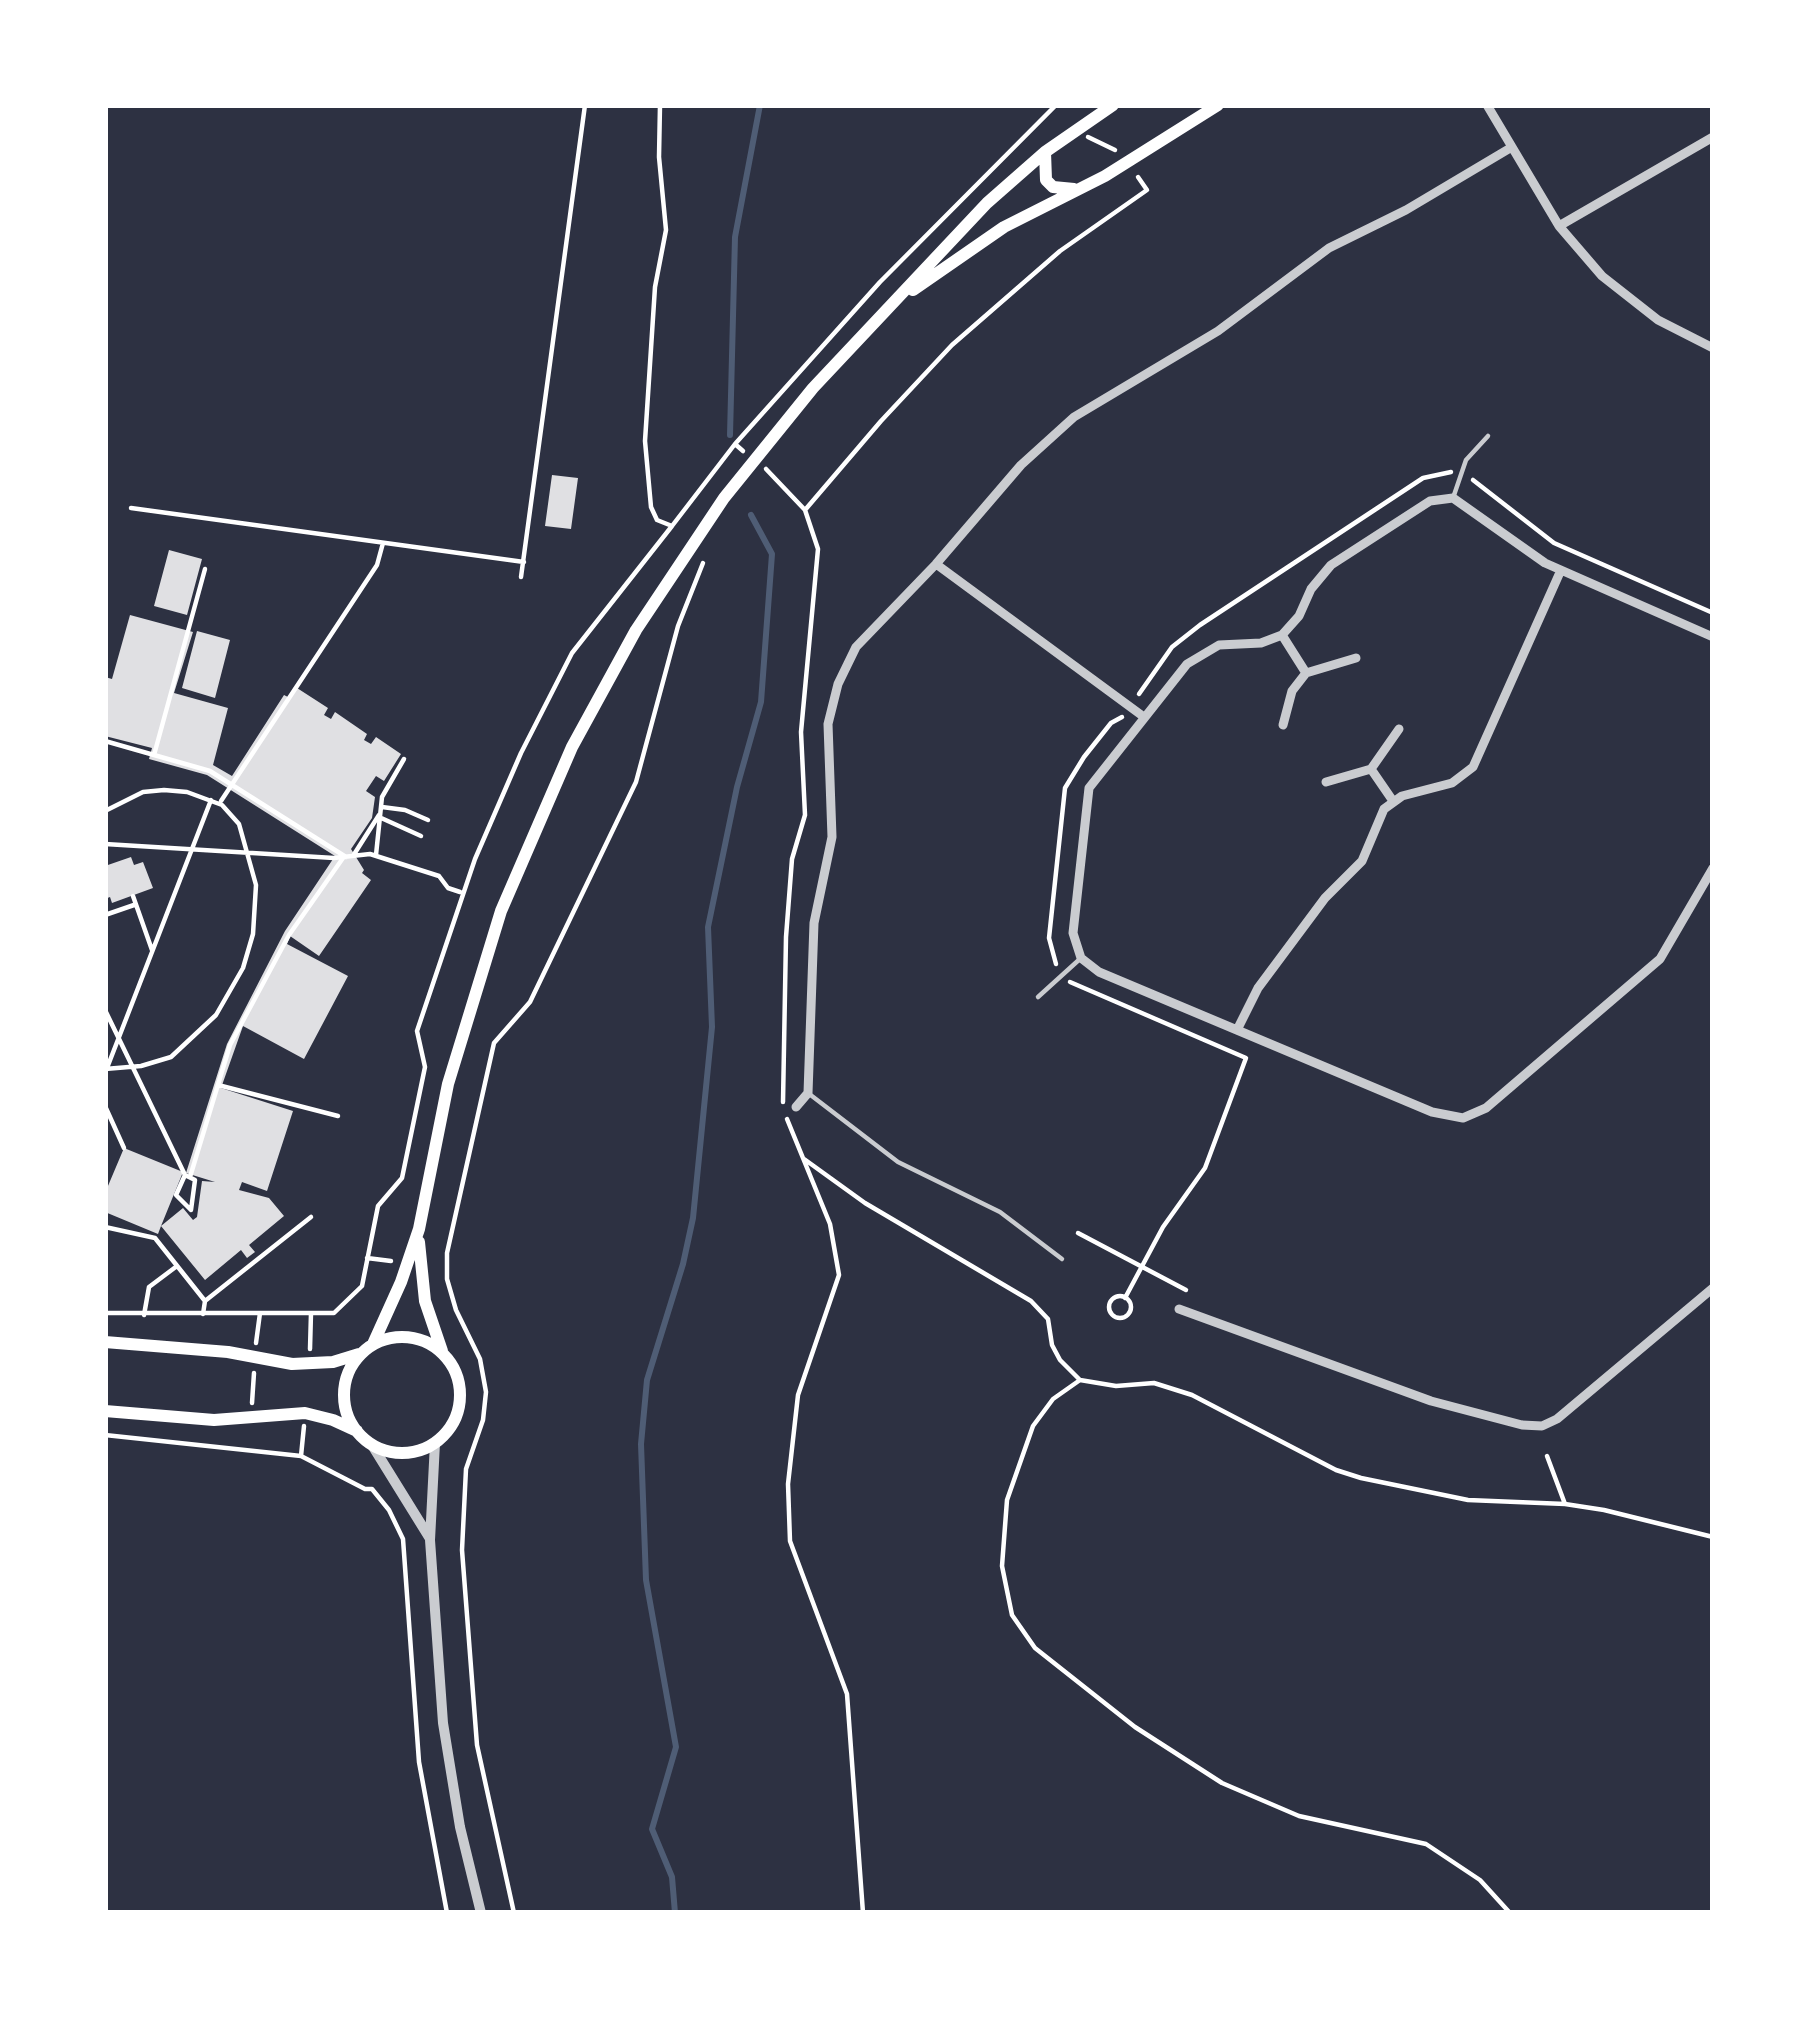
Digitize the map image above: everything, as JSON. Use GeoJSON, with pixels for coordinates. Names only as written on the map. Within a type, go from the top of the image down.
{"type":"FeatureCollection","features":[{"type":"Feature","properties":{"kind":"main road"},"geometry":{"type":"LineString","coordinates":[[357,1431],[344,1399],[352,1366],[368,1348],[401,1282],[419,1229],[440,1117],[473,994],[515,875],[572,747],[636,630],[724,498],[813,388],[949,241],[1045,152],[1114,105]]}},
{"type":"Feature","properties":{"kind":"main road"},"geometry":{"type":"LineString","coordinates":[[884,313],[1004,227],[1128,163],[1218,105]]}},
{"type":"Feature","properties":{"kind":"main road"},"geometry":{"type":"LineString","coordinates":[[1045,152],[1046,180],[1062,189],[1081,189]]}},
{"type":"Feature","properties":{"kind":"main road"},"geometry":{"type":"LineString","coordinates":[[105,1411],[214,1420],[305,1413],[357,1431],[372,1445],[404,1453],[435,1443],[458,1414],[461,1395],[425,1301],[419,1229]]}},
{"type":"Feature","properties":{"kind":"main road"},"geometry":{"type":"LineString","coordinates":[[105,1342],[309,1364],[390,1337],[409,1337],[442,1352]]}},
{"type":"Feature","properties":{"kind":"street"},"geometry":{"type":"LineString","coordinates":[[1486,105],[1559,226],[1626,297],[1658,320],[1713,348]]}},
{"type":"Feature","properties":{"kind":"street"},"geometry":{"type":"LineString","coordinates":[[1559,226],[1713,137]]}},
{"type":"Feature","properties":{"kind":"street"},"geometry":{"type":"LineString","coordinates":[[796,1107],[808,1094],[814,923],[834,812],[828,745],[832,704],[856,647],[1021,465],[1087,408],[1218,331],[1329,248],[1406,210],[1512,147]]}},
{"type":"Feature","properties":{"kind":"street"},"geometry":{"type":"LineString","coordinates":[[1713,637],[1561,570],[1453,498],[1423,505],[1331,565],[1282,635],[1262,643],[1219,645],[1195,656],[1094,777],[1085,799],[1072,933],[1081,958],[1099,972],[1445,1117],[1474,1116],[1660,959],[1713,868]]}},
{"type":"Feature","properties":{"kind":"street"},"geometry":{"type":"LineString","coordinates":[[936,564],[1144,717]]}},
{"type":"Feature","properties":{"kind":"street"},"geometry":{"type":"LineString","coordinates":[[1237,1030],[1258,988],[1325,898],[1363,861],[1377,819],[1394,801],[1452,783],[1473,766],[1561,570]]}},
{"type":"Feature","properties":{"kind":"street"},"geometry":{"type":"LineString","coordinates":[[1282,635],[1306,673]]}},
{"type":"Feature","properties":{"kind":"street"},"geometry":{"type":"LineString","coordinates":[[1283,725],[1292,691],[1306,673],[1356,658]]}},
{"type":"Feature","properties":{"kind":"street"},"geometry":{"type":"LineString","coordinates":[[1327,782],[1371,769],[1399,729]]}},
{"type":"Feature","properties":{"kind":"street"},"geometry":{"type":"LineString","coordinates":[[1371,769],[1394,801]]}},
{"type":"Feature","properties":{"kind":"street"},"geometry":{"type":"LineString","coordinates":[[1179,1309],[1431,1401],[1542,1426],[1557,1419],[1713,1288]]}},
{"type":"Feature","properties":{"kind":"street"},"geometry":{"type":"LineString","coordinates":[[435,1443],[430,1540],[450,1777],[481,1913]]}},
{"type":"Feature","properties":{"kind":"street"},"geometry":{"type":"LineString","coordinates":[[372,1445],[430,1540]]}},
{"type":"Feature","properties":{"kind":"lane"},"geometry":{"type":"LineString","coordinates":[[1453,498],[1459,474],[1488,436]]}},
{"type":"Feature","properties":{"kind":"lane"},"geometry":{"type":"LineString","coordinates":[[1038,997],[1081,958]]}},
{"type":"Feature","properties":{"kind":"lane"},"geometry":{"type":"LineString","coordinates":[[808,1094],[838,1112],[898,1162],[1000,1212],[1062,1259]]}},
{"type":"Feature","properties":{"kind":"path"},"geometry":{"type":"LineString","coordinates":[[521,578],[585,105]]}},
{"type":"Feature","properties":{"kind":"path"},"geometry":{"type":"LineString","coordinates":[[660,105],[666,230],[655,286],[645,441],[653,514],[672,526]]}},
{"type":"Feature","properties":{"kind":"path"},"geometry":{"type":"LineString","coordinates":[[735,444],[864,299],[1056,105]]}},
{"type":"Feature","properties":{"kind":"path"},"geometry":{"type":"LineString","coordinates":[[805,510],[940,358],[1060,251],[1147,190],[1128,163]]}},
{"type":"Feature","properties":{"kind":"path"},"geometry":{"type":"LineString","coordinates":[[105,1313],[334,1312],[362,1286],[378,1206],[402,1178],[425,1066],[417,1031],[499,802],[572,653],[715,471]]}},
{"type":"Feature","properties":{"kind":"path"},"geometry":{"type":"LineString","coordinates":[[1125,1298],[1175,1208],[1205,1168],[1246,1058],[1085,990],[1063,974],[1049,948],[1065,788],[1084,757],[1130,707],[1172,647],[1438,472],[1459,474],[1554,543],[1713,613]]}},
{"type":"Feature","properties":{"kind":"path"},"geometry":{"type":"LineString","coordinates":[[131,508],[524,562]]}},
{"type":"Feature","properties":{"kind":"path"},"geometry":{"type":"LineString","coordinates":[[220,803],[376,565],[383,543]]}},
{"type":"Feature","properties":{"kind":"path"},"geometry":{"type":"LineString","coordinates":[[514,1913],[476,1744],[462,1550],[466,1469],[483,1420],[486,1392],[480,1359],[456,1310],[445,1265],[494,1043],[530,1002],[636,782],[679,626],[705,557]]}},
{"type":"Feature","properties":{"kind":"path"},"geometry":{"type":"LineString","coordinates":[[154,755],[205,569]]}},
{"type":"Feature","properties":{"kind":"path"},"geometry":{"type":"LineString","coordinates":[[105,741],[210,771],[348,857]]}},
{"type":"Feature","properties":{"kind":"path"},"geometry":{"type":"LineString","coordinates":[[375,856],[387,785],[404,759]]}},
{"type":"Feature","properties":{"kind":"path"},"geometry":{"type":"LineString","coordinates":[[105,811],[143,791],[176,790],[211,800],[220,803],[233,812],[256,885],[253,934],[216,1015],[171,1057],[105,1070],[211,800]]}},
{"type":"Feature","properties":{"kind":"path"},"geometry":{"type":"LineString","coordinates":[[105,1010],[188,1176],[195,1180],[191,1210],[176,1195],[188,1176],[230,1045],[289,934],[380,813],[405,810],[428,820]]}},
{"type":"Feature","properties":{"kind":"path"},"geometry":{"type":"LineString","coordinates":[[380,813],[422,836]]}},
{"type":"Feature","properties":{"kind":"path"},"geometry":{"type":"LineString","coordinates":[[105,844],[375,856],[439,876],[448,888],[463,893]]}},
{"type":"Feature","properties":{"kind":"path"},"geometry":{"type":"LineString","coordinates":[[133,896],[152,950]]}},
{"type":"Feature","properties":{"kind":"path"},"geometry":{"type":"LineString","coordinates":[[105,915],[135,904]]}},
{"type":"Feature","properties":{"kind":"path"},"geometry":{"type":"LineString","coordinates":[[218,1085],[338,1116]]}},
{"type":"Feature","properties":{"kind":"path"},"geometry":{"type":"LineString","coordinates":[[105,1106],[124,1148]]}},
{"type":"Feature","properties":{"kind":"path"},"geometry":{"type":"LineString","coordinates":[[804,1159],[865,1203],[1031,1301],[1048,1319],[1060,1360],[1080,1380],[1174,1388],[1336,1470],[1361,1478],[1468,1500],[1565,1504],[1713,1537]]}},
{"type":"Feature","properties":{"kind":"path"},"geometry":{"type":"LineString","coordinates":[[203,1314],[205,1301],[310,1217]]}},
{"type":"Feature","properties":{"kind":"path"},"geometry":{"type":"LineString","coordinates":[[105,1227],[151,1236],[205,1301]]}},
{"type":"Feature","properties":{"kind":"path"},"geometry":{"type":"LineString","coordinates":[[1078,1233],[1186,1290]]}},
{"type":"Feature","properties":{"kind":"path"},"geometry":{"type":"LineString","coordinates":[[144,1315],[149,1287],[177,1266]]}},
{"type":"Feature","properties":{"kind":"path"},"geometry":{"type":"LineString","coordinates":[[249,1449],[260,1313]]}},
{"type":"Feature","properties":{"kind":"path"},"geometry":{"type":"LineString","coordinates":[[309,1364],[311,1313]]}},
{"type":"Feature","properties":{"kind":"path"},"geometry":{"type":"LineString","coordinates":[[1080,1380],[1042,1411],[1025,1444],[1007,1500],[1005,1594],[1022,1632],[1063,1674],[1222,1783],[1299,1816],[1426,1844],[1480,1880],[1510,1913]]}},
{"type":"Feature","properties":{"kind":"path"},"geometry":{"type":"LineString","coordinates":[[798,1395],[788,1484],[790,1541],[847,1694],[862,1913]]}},
{"type":"Feature","properties":{"kind":"path"},"geometry":{"type":"LineString","coordinates":[[301,1456],[305,1413]]}},
{"type":"Feature","properties":{"kind":"path"},"geometry":{"type":"LineString","coordinates":[[105,1435],[301,1456],[364,1490],[372,1489],[398,1522],[406,1564],[424,1802],[447,1913]]}},
{"type":"Feature","properties":{"kind":"path"},"geometry":{"type":"LineString","coordinates":[[1547,1456],[1565,1504]]}},
{"type":"Feature","properties":{"kind":"building"},"geometry":{"type":"Polygon","coordinates":[[[552,475],[578,478],[571,529],[545,526],[552,475]]]}},
{"type":"Feature","properties":{"kind":"building"},"geometry":{"type":"Polygon","coordinates":[[[169,550],[202,559],[187,615],[154,606],[169,550]]]}},
{"type":"Feature","properties":{"kind":"building"},"geometry":{"type":"Polygon","coordinates":[[[130,615],[193,632],[174,693],[228,708],[213,765],[232,776],[284,695],[290,698],[297,688],[328,708],[324,715],[331,719],[335,712],[367,734],[364,740],[371,744],[376,737],[401,754],[384,781],[376,776],[366,791],[375,797],[372,818],[351,849],[362,873],[371,880],[319,956],[290,936],[287,944],[348,976],[304,1059],[243,1026],[221,1088],[293,1111],[267,1191],[242,1182],[239,1190],[269,1198],[284,1216],[249,1245],[255,1252],[247,1258],[241,1250],[205,1280],[161,1226],[183,1208],[193,1220],[197,1217],[202,1181],[215,1182],[186,1173],[227,1044],[285,931],[335,856],[207,775],[149,759],[152,748],[105,736],[105,677],[112,679],[130,615]]]}},
{"type":"Feature","properties":{"kind":"building"},"geometry":{"type":"Polygon","coordinates":[[[197,631],[230,640],[215,698],[182,688],[197,631]]]}},
{"type":"Feature","properties":{"kind":"building"},"geometry":{"type":"Polygon","coordinates":[[[131,857],[134,865],[143,862],[153,888],[112,903],[110,897],[105,899],[105,866],[131,857]]]}},
{"type":"Feature","properties":{"kind":"building"},"geometry":{"type":"Polygon","coordinates":[[[124,1148],[183,1172],[158,1234],[105,1212],[105,1193],[124,1148]]]}},
{"type":"Feature","properties":{"kind":"waterway"},"geometry":{"type":"LineString","coordinates":[[730,435],[735,237],[760,105]]}},
{"type":"Feature","properties":{"kind":"waterway"},"geometry":{"type":"LineString","coordinates":[[675,1913],[672,1877],[652,1829],[676,1747],[646,1580],[641,1444],[647,1380],[693,1218],[712,1027],[708,927],[737,787],[761,702],[772,554],[751,515]]}}]}
